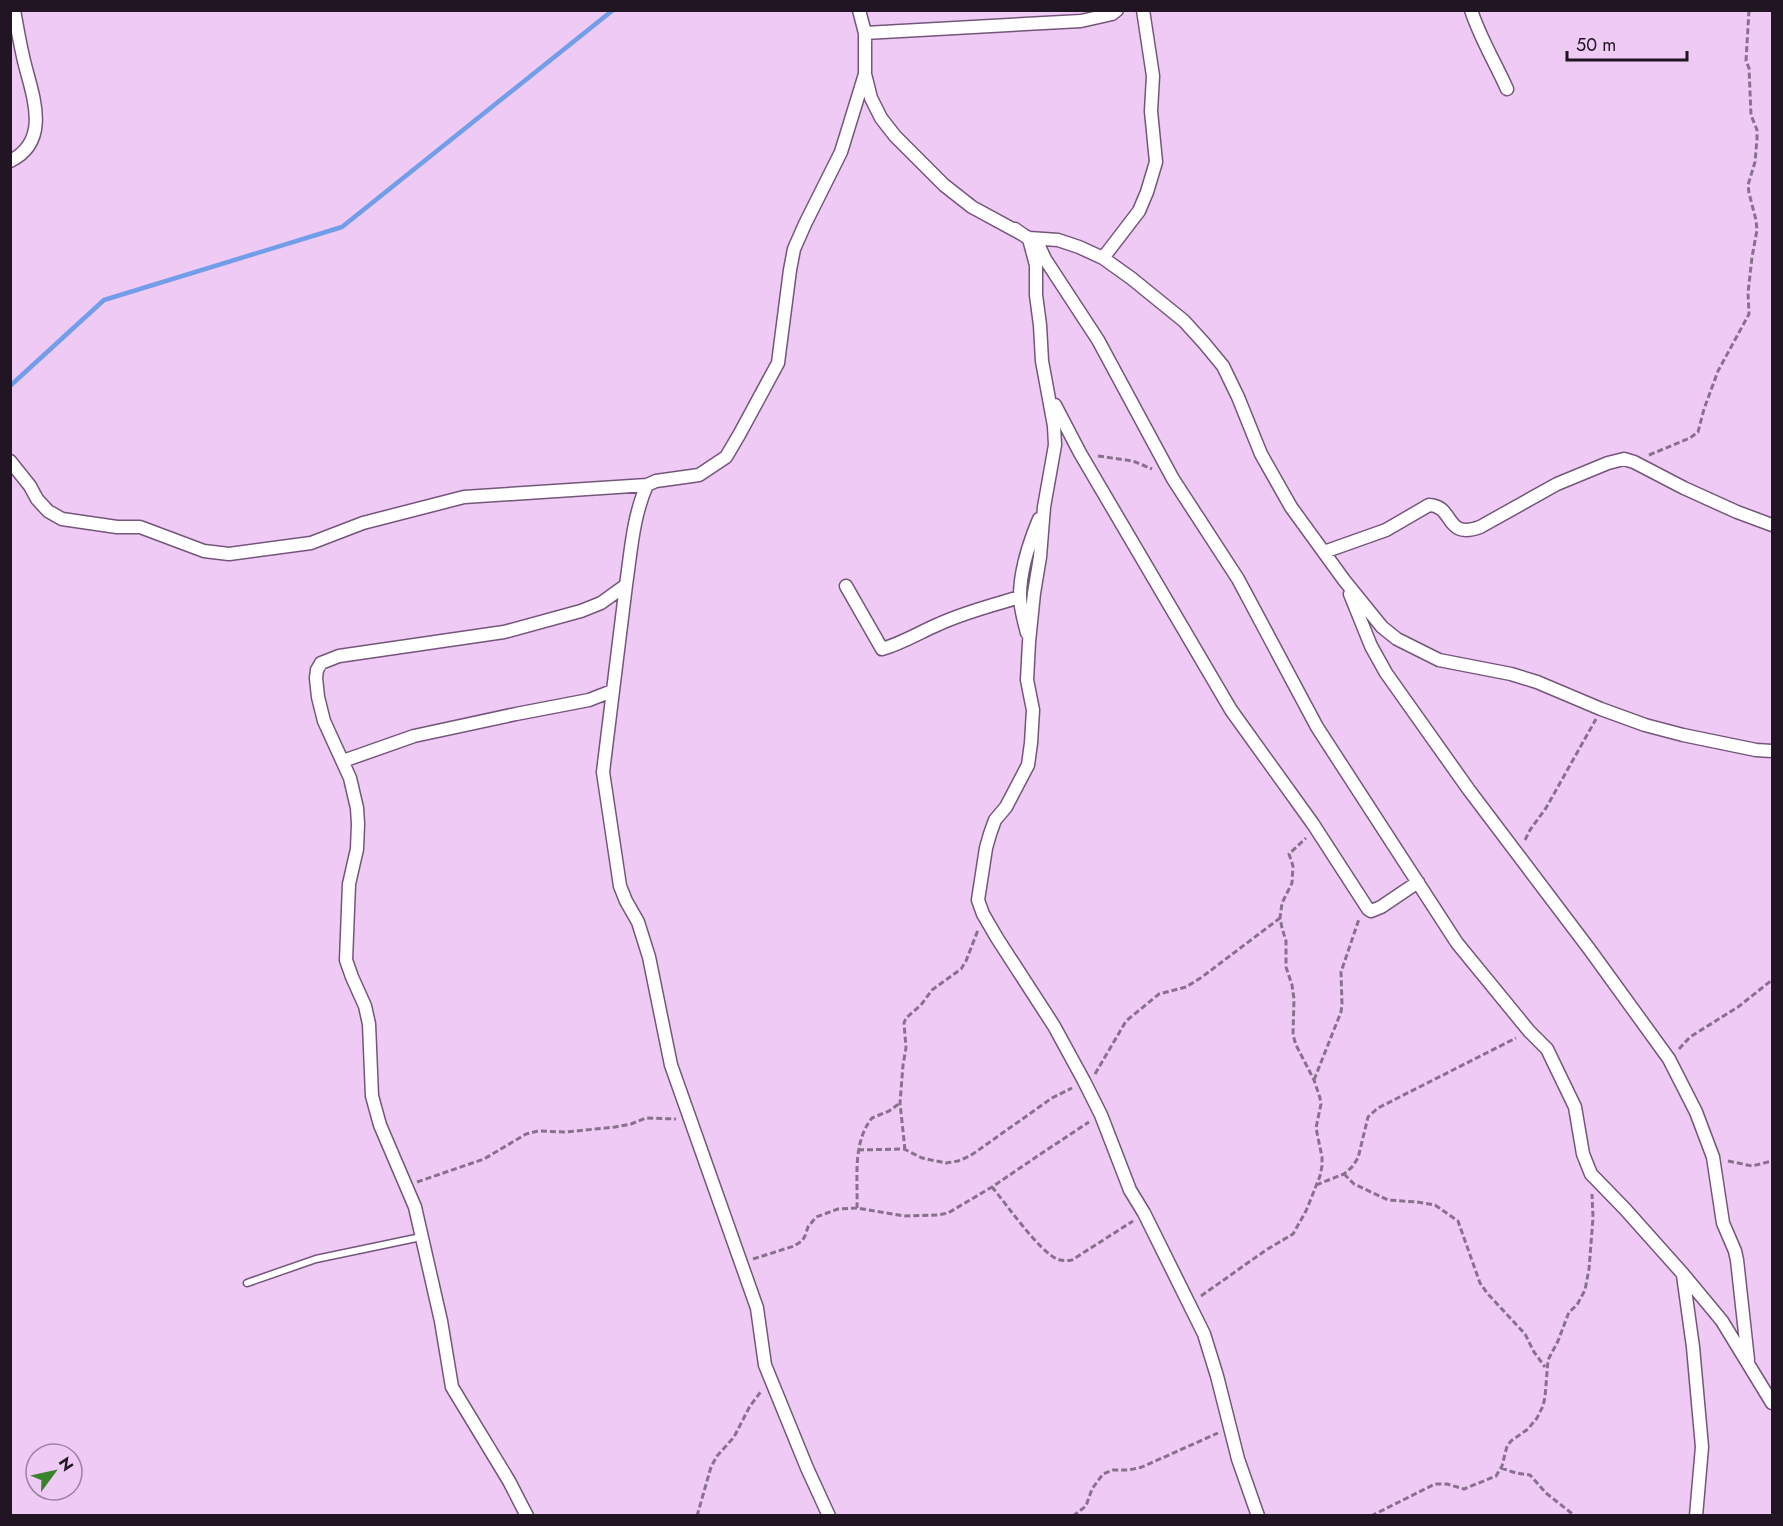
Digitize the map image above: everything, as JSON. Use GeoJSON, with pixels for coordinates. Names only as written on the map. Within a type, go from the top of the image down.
{"type":"FeatureCollection","features":[{"type":"Feature","properties":{"kind":"street"},"geometry":{"type":"LineString","coordinates":[[10,161],[19,157],[30,146],[35,132],[36,108],[14,10]]}},
{"type":"Feature","properties":{"kind":"street"},"geometry":{"type":"LineString","coordinates":[[859,10],[865,33],[865,74],[871,98],[881,118],[895,136],[944,185],[972,207],[1038,244],[1045,259],[1098,340],[1173,479],[1238,579],[1317,727],[1457,943],[1529,1031],[1547,1049],[1575,1107],[1583,1154],[1591,1174],[1683,1274],[1722,1321],[1773,1402]]}},
{"type":"Feature","properties":{"kind":"street"},"geometry":{"type":"LineString","coordinates":[[865,33],[1081,21],[1112,14],[1117,10]]}},
{"type":"Feature","properties":{"kind":"street"},"geometry":{"type":"LineString","coordinates":[[1103,258],[1138,211],[1147,192],[1156,162],[1151,111],[1153,76],[1143,10]]}},
{"type":"Feature","properties":{"kind":"street"},"geometry":{"type":"LineString","coordinates":[[1475,12],[1477,29],[1507,88]]}},
{"type":"Feature","properties":{"kind":"street"},"geometry":{"type":"LineString","coordinates":[[10,460],[48,512],[62,519],[107,526],[140,527],[204,551],[229,554],[311,543],[363,523],[464,497],[647,485],[656,481],[699,475],[726,457],[778,363],[794,249],[841,152],[865,74]]}},
{"type":"Feature","properties":{"kind":"street"},"geometry":{"type":"LineString","coordinates":[[1015,230],[1029,239],[1036,265],[1036,295],[1042,361],[1049,393],[1055,445],[1044,507],[1029,642],[1028,680],[1033,718],[1028,765],[1006,807],[995,820],[986,848],[978,900],[997,938],[1054,1026],[1086,1085],[1101,1115],[1130,1190],[1144,1213],[1204,1334],[1238,1459],[1258,1515]]}},
{"type":"Feature","properties":{"kind":"street"},"geometry":{"type":"LineString","coordinates":[[1029,238],[1058,240],[1103,258],[1184,321],[1223,366],[1261,454],[1291,507],[1344,580],[1382,627],[1397,639],[1439,660],[1511,674],[1537,682],[1645,725],[1756,750],[1773,751]]}},
{"type":"Feature","properties":{"kind":"street"},"geometry":{"type":"LineString","coordinates":[[1049,393],[1080,453],[1231,710],[1312,824],[1368,909],[1371,911],[1381,908],[1418,882]]}},
{"type":"Feature","properties":{"kind":"street"},"geometry":{"type":"LineString","coordinates":[[1324,552],[1386,530],[1429,505],[1441,509],[1463,532],[1471,530],[1557,484],[1623,459],[1634,462],[1737,512],[1773,525]]}},
{"type":"Feature","properties":{"kind":"street"},"geometry":{"type":"LineString","coordinates":[[647,485],[637,514],[626,585],[603,772],[616,869],[620,886],[638,922],[649,957],[670,1065],[757,1308],[765,1365],[829,1515]]}},
{"type":"Feature","properties":{"kind":"street"},"geometry":{"type":"LineString","coordinates":[[1029,642],[1020,597],[1022,575],[1030,540],[1044,507]]}},
{"type":"Feature","properties":{"kind":"street"},"geometry":{"type":"LineString","coordinates":[[1344,580],[1371,646],[1386,673],[1469,790],[1669,1059],[1696,1112],[1713,1157],[1724,1223],[1737,1260],[1749,1364]]}},
{"type":"Feature","properties":{"kind":"street"},"geometry":{"type":"LineString","coordinates":[[527,1515],[452,1387],[441,1321],[415,1207],[380,1125],[372,1096],[369,1024],[365,1006],[346,960],[350,884],[357,849],[358,824],[354,792],[343,761],[324,721],[316,678],[321,663],[339,656],[504,632],[581,611],[601,603],[626,585]]}},
{"type":"Feature","properties":{"kind":"street"},"geometry":{"type":"LineString","coordinates":[[846,586],[882,648],[899,644],[939,623],[1020,597]]}},
{"type":"Feature","properties":{"kind":"street"},"geometry":{"type":"LineString","coordinates":[[343,761],[414,736],[589,700],[612,691]]}},
{"type":"Feature","properties":{"kind":"street"},"geometry":{"type":"LineString","coordinates":[[1683,1274],[1693,1347],[1702,1447],[1696,1515]]}},
{"type":"Feature","properties":{"kind":"lane"},"geometry":{"type":"LineString","coordinates":[[247,1283],[316,1259],[421,1237]]}},
{"type":"Feature","properties":{"kind":"path"},"geometry":{"type":"LineString","coordinates":[[1634,462],[1690,438],[1698,432],[1718,370],[1749,314],[1748,292],[1757,230],[1748,185],[1755,162],[1757,139],[1751,115],[1750,79],[1746,61],[1749,10]]}},
{"type":"Feature","properties":{"kind":"path"},"geometry":{"type":"LineString","coordinates":[[1080,453],[1133,461],[1173,479]]}},
{"type":"Feature","properties":{"kind":"path"},"geometry":{"type":"LineString","coordinates":[[1519,856],[1530,830],[1546,808],[1601,709]]}},
{"type":"Feature","properties":{"kind":"path"},"geometry":{"type":"LineString","coordinates":[[1190,1304],[1266,1250],[1293,1234],[1306,1211],[1320,1176],[1322,1157],[1316,1128],[1321,1104],[1314,1080],[1293,1035],[1294,999],[1286,967],[1286,941],[1280,918],[1282,903],[1292,883],[1293,866],[1289,854],[1305,840],[1312,824]]}},
{"type":"Feature","properties":{"kind":"path"},"geometry":{"type":"LineString","coordinates":[[1314,1080],[1341,1012],[1341,972],[1359,918],[1368,909]]}},
{"type":"Feature","properties":{"kind":"path"},"geometry":{"type":"LineString","coordinates":[[905,1150],[900,1102],[906,1048],[904,1023],[932,990],[961,969],[983,914]]}},
{"type":"Feature","properties":{"kind":"path"},"geometry":{"type":"LineString","coordinates":[[858,1150],[905,1150],[922,1158],[946,1163],[970,1156],[1052,1098],[1086,1085],[1126,1021],[1159,994],[1186,987],[1202,977],[1280,918]]}},
{"type":"Feature","properties":{"kind":"path"},"geometry":{"type":"LineString","coordinates":[[1669,1059],[1690,1037],[1738,1007],[1773,980]]}},
{"type":"Feature","properties":{"kind":"path"},"geometry":{"type":"LineString","coordinates":[[1316,1185],[1344,1174],[1352,1167],[1358,1158],[1368,1117],[1378,1108],[1529,1031]]}},
{"type":"Feature","properties":{"kind":"path"},"geometry":{"type":"LineString","coordinates":[[857,1208],[858,1150],[862,1137],[869,1121],[889,1111],[900,1102]]}},
{"type":"Feature","properties":{"kind":"path"},"geometry":{"type":"LineString","coordinates":[[742,1265],[756,1257],[794,1246],[806,1236],[808,1227],[816,1217],[838,1209],[857,1208],[904,1216],[948,1213],[992,1187],[1101,1115]]}},
{"type":"Feature","properties":{"kind":"path"},"geometry":{"type":"LineString","coordinates":[[405,1185],[484,1159],[526,1134],[538,1131],[566,1132],[615,1127],[646,1118],[690,1120]]}},
{"type":"Feature","properties":{"kind":"path"},"geometry":{"type":"LineString","coordinates":[[1713,1157],[1752,1166],[1773,1161]]}},
{"type":"Feature","properties":{"kind":"path"},"geometry":{"type":"LineString","coordinates":[[1344,1174],[1354,1184],[1388,1200],[1435,1205],[1458,1221],[1480,1283],[1525,1334],[1546,1369]]}},
{"type":"Feature","properties":{"kind":"path"},"geometry":{"type":"LineString","coordinates":[[1371,1515],[1435,1484],[1447,1484],[1464,1489],[1496,1476],[1501,1468],[1507,1446],[1528,1429],[1537,1418],[1545,1397],[1548,1360],[1569,1312],[1577,1305],[1585,1290],[1593,1218],[1591,1174]]}},
{"type":"Feature","properties":{"kind":"path"},"geometry":{"type":"LineString","coordinates":[[992,1187],[1042,1248],[1057,1259],[1066,1261],[1072,1260],[1144,1213]]}},
{"type":"Feature","properties":{"kind":"path"},"geometry":{"type":"LineString","coordinates":[[697,1515],[711,1467],[717,1456],[734,1437],[750,1406],[770,1379]]}},
{"type":"Feature","properties":{"kind":"path"},"geometry":{"type":"LineString","coordinates":[[1073,1515],[1086,1506],[1092,1489],[1103,1474],[1142,1467],[1230,1427]]}},
{"type":"Feature","properties":{"kind":"path"},"geometry":{"type":"LineString","coordinates":[[1501,1468],[1530,1475],[1545,1492],[1575,1515]]}},
{"type":"Feature","properties":{"kind":"path"},"geometry":{"type":"LineString","coordinates":[[698,1509],[702,1515]]}},
{"type":"Feature","properties":{"kind":"waterway"},"geometry":{"type":"LineString","coordinates":[[10,386],[104,300],[342,227],[613,10]]}}]}
